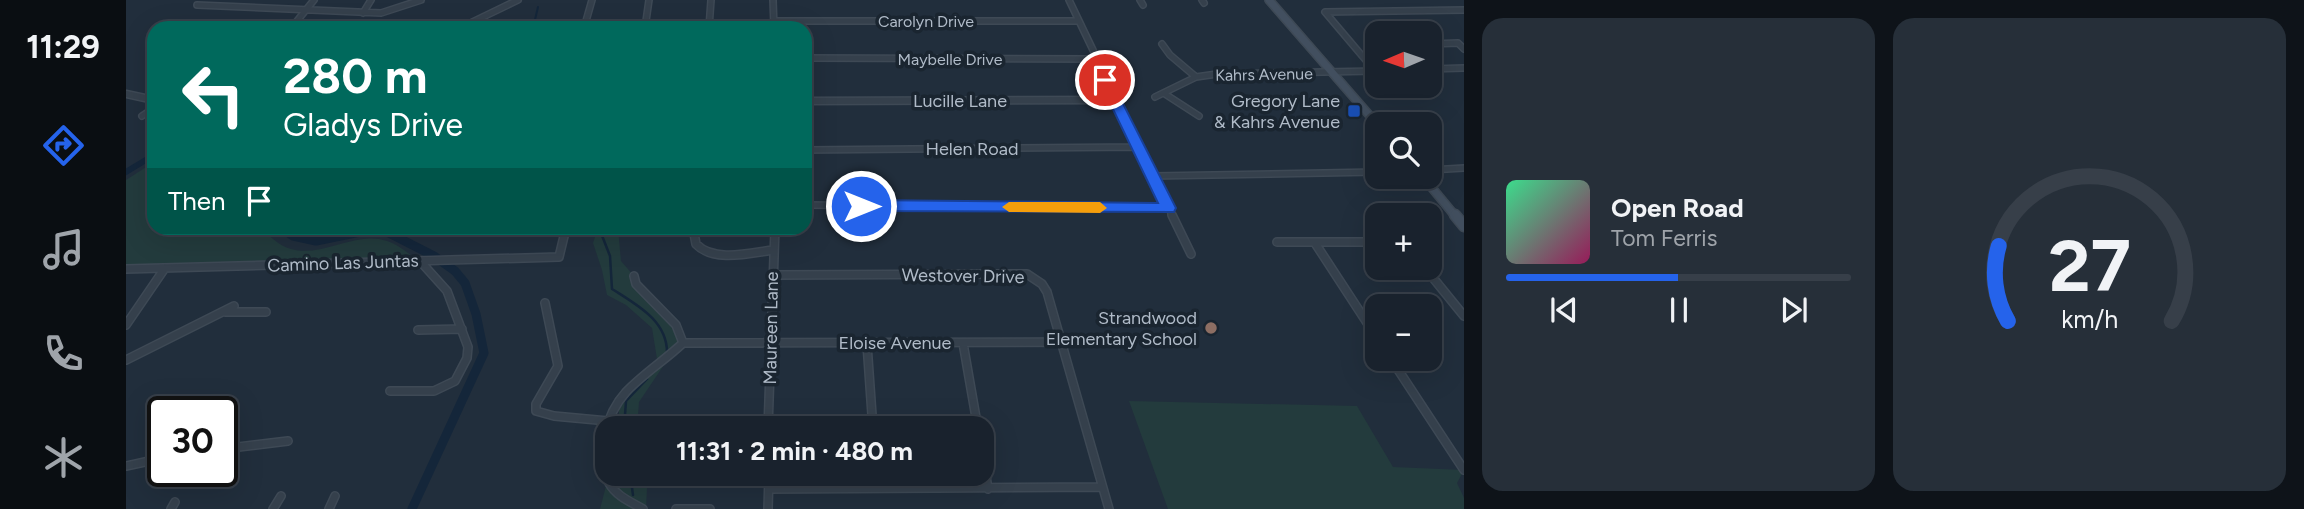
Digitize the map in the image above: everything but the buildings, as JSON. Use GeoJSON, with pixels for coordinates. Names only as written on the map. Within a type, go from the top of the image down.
{"type":"FeatureCollection","features":[{"type":"Feature","properties":{"kind":"main road"},"geometry":{"type":"LineString","coordinates":[[1269,0],[1366,112]]}},
{"type":"Feature","properties":{"kind":"main road"},"geometry":{"type":"LineString","coordinates":[[1433,189],[1464,226]]}},
{"type":"Feature","properties":{"kind":"street"},"geometry":{"type":"LineString","coordinates":[[252,8],[258,0]]}},
{"type":"Feature","properties":{"kind":"street"},"geometry":{"type":"LineString","coordinates":[[297,21],[314,0]]}},
{"type":"Feature","properties":{"kind":"street"},"geometry":{"type":"LineString","coordinates":[[363,13],[371,0]]}},
{"type":"Feature","properties":{"kind":"street"},"geometry":{"type":"LineString","coordinates":[[197,5],[363,13],[393,11],[421,0]]}},
{"type":"Feature","properties":{"kind":"street"},"geometry":{"type":"LineString","coordinates":[[474,21],[518,0]]}},
{"type":"Feature","properties":{"kind":"street"},"geometry":{"type":"LineString","coordinates":[[586,21],[592,0]]}},
{"type":"Feature","properties":{"kind":"street"},"geometry":{"type":"LineString","coordinates":[[646,21],[649,0]]}},
{"type":"Feature","properties":{"kind":"street"},"geometry":{"type":"LineString","coordinates":[[709,21],[710,0]]}},
{"type":"Feature","properties":{"kind":"street"},"geometry":{"type":"LineString","coordinates":[[773,0],[774,21]]}},
{"type":"Feature","properties":{"kind":"street"},"geometry":{"type":"LineString","coordinates":[[1069,0],[1095,60],[1191,254]]}},
{"type":"Feature","properties":{"kind":"street"},"geometry":{"type":"LineString","coordinates":[[1365,58],[1325,12],[1464,10]]}},
{"type":"Feature","properties":{"kind":"street","name":"Carolyn Drive"},"geometry":{"type":"LineString","coordinates":[[812,24],[1077,21]]}},
{"type":"Feature","properties":{"kind":"street"},"geometry":{"type":"LineString","coordinates":[[1442,44],[1458,43],[1464,49]]}},
{"type":"Feature","properties":{"kind":"street"},"geometry":{"type":"LineString","coordinates":[[1162,44],[1170,55],[1196,77]]}},
{"type":"Feature","properties":{"kind":"street","name":"Maybelle Drive"},"geometry":{"type":"LineString","coordinates":[[812,58],[1095,60]]}},
{"type":"Feature","properties":{"kind":"street"},"geometry":{"type":"LineString","coordinates":[[1442,69],[1464,68]]}},
{"type":"Feature","properties":{"kind":"street","name":"Kahrs Avenue"},"geometry":{"type":"LineString","coordinates":[[1156,97],[1196,77],[1217,74],[1365,71]]}},
{"type":"Feature","properties":{"kind":"street"},"geometry":{"type":"LineString","coordinates":[[126,94],[147,98]]}},
{"type":"Feature","properties":{"kind":"street"},"geometry":{"type":"LineString","coordinates":[[1165,94],[1199,116]]}},
{"type":"Feature","properties":{"kind":"street","name":"Lucille Lane"},"geometry":{"type":"LineString","coordinates":[[812,101],[1115,100]]}},
{"type":"Feature","properties":{"kind":"street"},"geometry":{"type":"LineString","coordinates":[[142,116],[147,113]]}},
{"type":"Feature","properties":{"kind":"street","name":"Helen Road"},"geometry":{"type":"LineString","coordinates":[[812,150],[1139,147]]}},
{"type":"Feature","properties":{"kind":"street"},"geometry":{"type":"LineString","coordinates":[[1442,169],[1464,168]]}},
{"type":"Feature","properties":{"kind":"street"},"geometry":{"type":"LineString","coordinates":[[1154,176],[1365,172]]}},
{"type":"Feature","properties":{"kind":"street"},"geometry":{"type":"LineString","coordinates":[[812,205],[1168,208]]}},
{"type":"Feature","properties":{"kind":"street","name":"Camino Las Juntas"},"geometry":{"type":"LineString","coordinates":[[126,269],[559,257],[564,235]]}},
{"type":"Feature","properties":{"kind":"street"},"geometry":{"type":"LineString","coordinates":[[694,235],[696,244],[702,251],[714,255],[774,250]]}},
{"type":"Feature","properties":{"kind":"street","name":"Maureen Lane"},"geometry":{"type":"LineString","coordinates":[[769,416],[775,235]]}},
{"type":"Feature","properties":{"kind":"street"},"geometry":{"type":"LineString","coordinates":[[1277,242],[1365,242]]}},
{"type":"Feature","properties":{"kind":"street"},"geometry":{"type":"LineString","coordinates":[[1315,243],[1365,320]]}},
{"type":"Feature","properties":{"kind":"street"},"geometry":{"type":"LineString","coordinates":[[390,391],[434,391],[455,381],[467,358],[468,347],[443,283],[424,261]]}},
{"type":"Feature","properties":{"kind":"street"},"geometry":{"type":"LineString","coordinates":[[126,325],[165,268]]}},
{"type":"Feature","properties":{"kind":"street","name":"Westover Drive"},"geometry":{"type":"LineString","coordinates":[[773,275],[1027,274],[1042,284],[1047,292],[1109,509]]}},
{"type":"Feature","properties":{"kind":"street"},"geometry":{"type":"LineString","coordinates":[[611,416],[626,393],[668,359],[683,343],[676,325],[636,284],[634,276]]}},
{"type":"Feature","properties":{"kind":"street"},"geometry":{"type":"LineString","coordinates":[[1435,280],[1464,317]]}},
{"type":"Feature","properties":{"kind":"street"},"geometry":{"type":"LineString","coordinates":[[545,303],[558,366],[536,404],[536,411],[554,416],[595,419]]}},
{"type":"Feature","properties":{"kind":"street"},"geometry":{"type":"LineString","coordinates":[[126,360],[234,306]]}},
{"type":"Feature","properties":{"kind":"street"},"geometry":{"type":"LineString","coordinates":[[220,313],[255,310],[266,312]]}},
{"type":"Feature","properties":{"kind":"street"},"geometry":{"type":"LineString","coordinates":[[418,330],[462,329]]}},
{"type":"Feature","properties":{"kind":"street","name":"Eloise Avenue"},"geometry":{"type":"LineString","coordinates":[[683,343],[1107,342]]}},
{"type":"Feature","properties":{"kind":"street"},"geometry":{"type":"LineString","coordinates":[[963,343],[976,416]]}},
{"type":"Feature","properties":{"kind":"street"},"geometry":{"type":"LineString","coordinates":[[867,344],[872,416]]}},
{"type":"Feature","properties":{"kind":"street"},"geometry":{"type":"LineString","coordinates":[[1399,371],[1464,470]]}},
{"type":"Feature","properties":{"kind":"street"},"geometry":{"type":"LineString","coordinates":[[238,447],[288,440]]}},
{"type":"Feature","properties":{"kind":"street"},"geometry":{"type":"LineString","coordinates":[[126,466],[147,461]]}},
{"type":"Feature","properties":{"kind":"street"},"geometry":{"type":"LineString","coordinates":[[610,486],[621,498],[642,509]]}},
{"type":"Feature","properties":{"kind":"street"},"geometry":{"type":"LineString","coordinates":[[768,509],[769,489],[1102,487]]}},
{"type":"Feature","properties":{"kind":"street"},"geometry":{"type":"LineString","coordinates":[[273,509],[281,496]]}},
{"type":"Feature","properties":{"kind":"street"},"geometry":{"type":"LineString","coordinates":[[329,509],[335,496]]}},
{"type":"Feature","properties":{"kind":"street"},"geometry":{"type":"LineString","coordinates":[[676,509],[710,509]]}},
{"type":"Feature","properties":{"kind":"green space"},"geometry":{"type":"Polygon","coordinates":[[[147,166],[147,235],[268,235],[282,245],[303,251],[375,239],[387,241],[420,261],[126,269],[126,180],[147,166]]]}},
{"type":"Feature","properties":{"kind":"green space"},"geometry":{"type":"Polygon","coordinates":[[[596,235],[619,235],[621,261],[634,276],[636,284],[676,325],[683,343],[668,359],[639,402],[638,416],[619,416],[619,403],[643,380],[657,359],[652,328],[626,305],[607,295],[593,243],[596,235]]]}},
{"type":"Feature","properties":{"kind":"green space"},"geometry":{"type":"Polygon","coordinates":[[[1129,401],[1357,406],[1393,467],[1464,470],[1457,483],[1464,498],[1464,509],[1168,509],[1129,401]]]}},
{"type":"Feature","properties":{"kind":"green space"},"geometry":{"type":"Polygon","coordinates":[[[606,486],[647,486],[646,509],[600,509],[606,486]]]}},
{"type":"Feature","properties":{"kind":"waterway"},"geometry":{"type":"LineString","coordinates":[[535,21],[538,7]]}},
{"type":"Feature","properties":{"kind":"waterway"},"geometry":{"type":"LineString","coordinates":[[126,172],[147,159]]}},
{"type":"Feature","properties":{"kind":"waterway"},"geometry":{"type":"LineString","coordinates":[[292,235],[316,241],[345,235]]}},
{"type":"Feature","properties":{"kind":"waterway"},"geometry":{"type":"LineString","coordinates":[[393,235],[434,256],[455,271],[465,283],[476,314],[484,353],[412,509]]}},
{"type":"Feature","properties":{"kind":"waterway"},"geometry":{"type":"LineString","coordinates":[[602,235],[610,256],[612,289],[641,308],[657,323],[666,342],[667,354]]}},
{"type":"Feature","properties":{"kind":"waterway"},"geometry":{"type":"LineString","coordinates":[[625,416],[626,401],[647,379]]}},
{"type":"Feature","properties":{"kind":"waterway"},"geometry":{"type":"LineString","coordinates":[[632,486],[633,495]]}},
{"type":"Feature","properties":{"kind":"slow traffic"},"geometry":{"type":"LineString","coordinates":[[1009,207],[1100,208]]}},
{"type":"Feature","properties":{"kind":"place","name":"Gregory Lane & Kahrs Avenue"},"geometry":{"type":"Point","coordinates":[1354,111]}},
{"type":"Feature","properties":{"kind":"place","name":"Strandwood Elementary School"},"geometry":{"type":"Point","coordinates":[1211,328]}},
{"type":"Feature","properties":{"kind":"route"},"geometry":{"type":"LineString","coordinates":[[861,206],[1168,208],[1105,80]]}}]}
